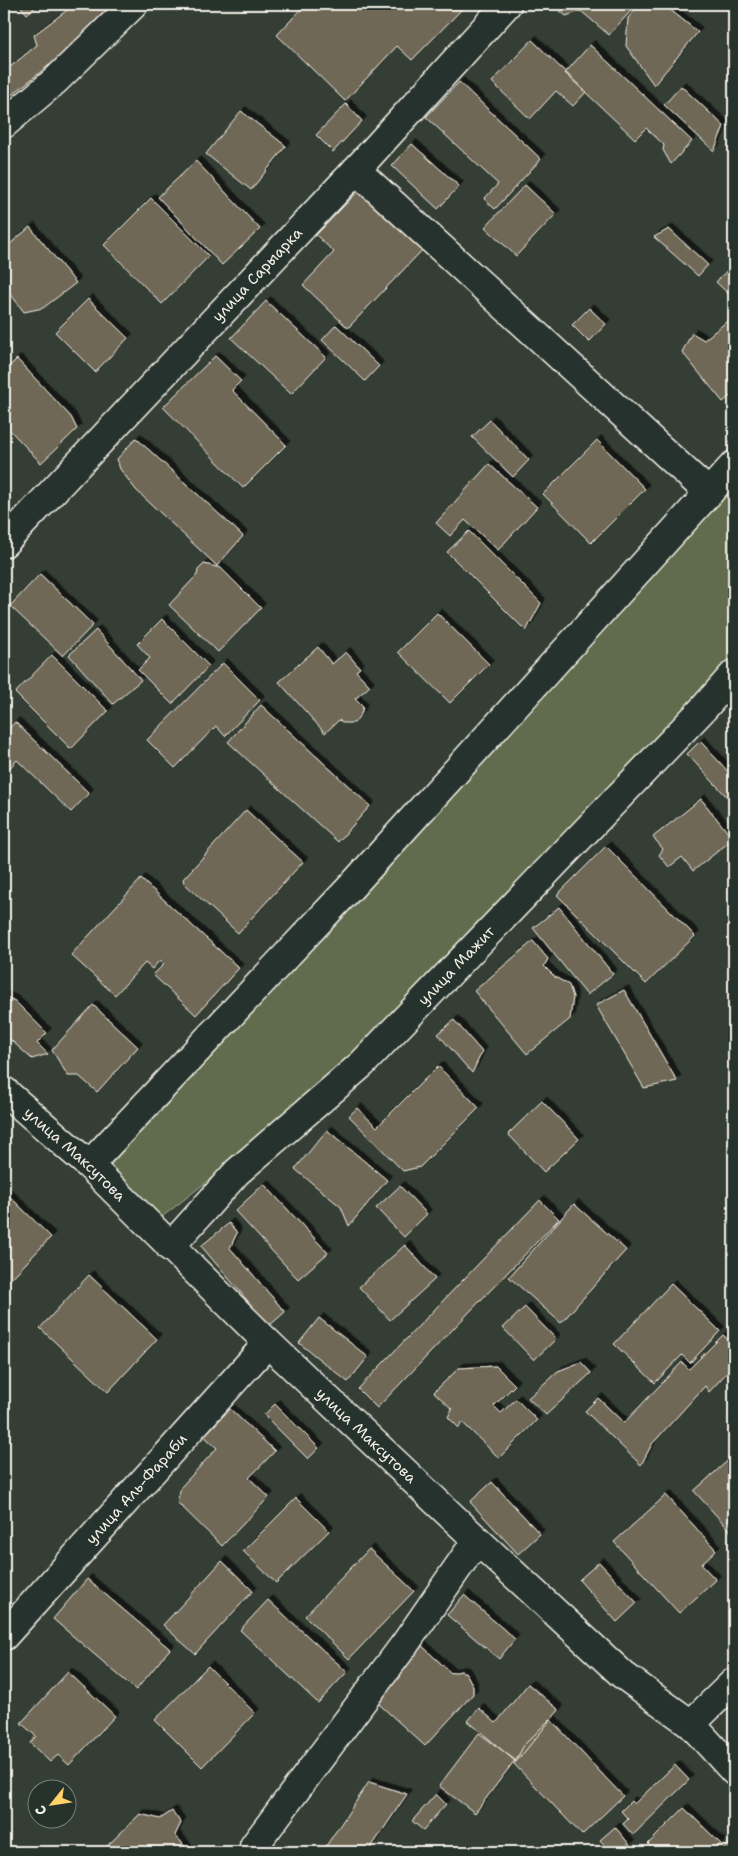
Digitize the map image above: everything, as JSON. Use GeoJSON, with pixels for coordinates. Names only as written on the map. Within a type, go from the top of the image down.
{"type":"FeatureCollection","features":[{"type":"Feature","properties":{"kind":"street"},"geometry":{"type":"LineString","coordinates":[[4,124],[56,80],[134,4]]}},
{"type":"Feature","properties":{"kind":"street","name":"улица Сарыарка"},"geometry":{"type":"LineString","coordinates":[[4,543],[356,170],[507,4]]}},
{"type":"Feature","properties":{"kind":"street"},"geometry":{"type":"LineString","coordinates":[[356,170],[709,493]]}},
{"type":"Feature","properties":{"kind":"street"},"geometry":{"type":"LineString","coordinates":[[89,1165],[350,888],[734,465]]}},
{"type":"Feature","properties":{"kind":"street","name":"улица Мажит"},"geometry":{"type":"LineString","coordinates":[[170,1247],[237,1172],[362,1064],[703,709],[734,674]]}},
{"type":"Feature","properties":{"kind":"street","name":"улица Максутова"},"geometry":{"type":"LineString","coordinates":[[4,1091],[89,1165],[268,1343],[476,1540],[623,1675],[691,1724],[734,1771]]}},
{"type":"Feature","properties":{"kind":"street","name":"улица Аль-Фараби"},"geometry":{"type":"LineString","coordinates":[[4,1636],[268,1343]]}},
{"type":"Feature","properties":{"kind":"street"},"geometry":{"type":"LineString","coordinates":[[254,1846],[405,1644],[476,1540]]}},
{"type":"Feature","properties":{"kind":"street"},"geometry":{"type":"LineString","coordinates":[[691,1724],[734,1682]]}},
{"type":"Feature","properties":{"kind":"green space"},"geometry":{"type":"Polygon","coordinates":[[[734,454],[734,666],[356,1064],[139,1235],[81,1175],[734,454]]]}},
{"type":"Feature","properties":{"kind":"building"},"geometry":{"type":"Polygon","coordinates":[[[19,4],[39,4],[27,14],[19,4]]]}},
{"type":"Feature","properties":{"kind":"building"},"geometry":{"type":"Polygon","coordinates":[[[75,4],[126,4],[4,101],[4,72],[37,45],[34,35],[75,4]]]}},
{"type":"Feature","properties":{"kind":"building"},"geometry":{"type":"Polygon","coordinates":[[[306,4],[459,4],[463,8],[412,60],[397,46],[345,101],[277,35],[306,4]]]}},
{"type":"Feature","properties":{"kind":"building"},"geometry":{"type":"Polygon","coordinates":[[[552,4],[637,4],[609,35],[581,11],[566,16],[552,4]]]}},
{"type":"Feature","properties":{"kind":"building"},"geometry":{"type":"Polygon","coordinates":[[[640,4],[663,4],[698,32],[654,85],[626,46],[628,18],[640,4]]]}},
{"type":"Feature","properties":{"kind":"building"},"geometry":{"type":"Polygon","coordinates":[[[532,40],[586,92],[573,106],[556,91],[530,119],[492,82],[532,40]]]}},
{"type":"Feature","properties":{"kind":"building"},"geometry":{"type":"Polygon","coordinates":[[[590,45],[692,141],[671,164],[663,150],[664,145],[646,128],[635,139],[565,73],[590,45]]]}},
{"type":"Feature","properties":{"kind":"building"},"geometry":{"type":"Polygon","coordinates":[[[459,82],[541,159],[495,209],[484,199],[498,184],[426,117],[459,82]]]}},
{"type":"Feature","properties":{"kind":"building"},"geometry":{"type":"Polygon","coordinates":[[[681,86],[724,126],[714,151],[664,105],[681,86]]]}},
{"type":"Feature","properties":{"kind":"building"},"geometry":{"type":"Polygon","coordinates":[[[346,104],[362,121],[333,152],[316,135],[346,104]]]}},
{"type":"Feature","properties":{"kind":"building"},"geometry":{"type":"Polygon","coordinates":[[[241,111],[286,146],[251,190],[206,154],[241,111]]]}},
{"type":"Feature","properties":{"kind":"building"},"geometry":{"type":"Polygon","coordinates":[[[412,144],[459,186],[438,209],[392,166],[412,144]]]}},
{"type":"Feature","properties":{"kind":"building"},"geometry":{"type":"Polygon","coordinates":[[[196,161],[260,229],[222,265],[158,197],[196,161]]]}},
{"type":"Feature","properties":{"kind":"building"},"geometry":{"type":"Polygon","coordinates":[[[525,185],[556,214],[516,256],[485,227],[525,185]]]}},
{"type":"Feature","properties":{"kind":"building"},"geometry":{"type":"Polygon","coordinates":[[[363,186],[426,246],[348,328],[303,285],[334,252],[316,235],[363,186]]]}},
{"type":"Feature","properties":{"kind":"building"},"geometry":{"type":"Polygon","coordinates":[[[151,198],[209,256],[162,304],[104,245],[151,198]]]}},
{"type":"Feature","properties":{"kind":"building"},"geometry":{"type":"Polygon","coordinates":[[[30,227],[76,283],[43,308],[24,312],[4,285],[4,249],[30,227]]]}},
{"type":"Feature","properties":{"kind":"building"},"geometry":{"type":"Polygon","coordinates":[[[669,229],[708,265],[698,276],[654,237],[669,229]]]}},
{"type":"Feature","properties":{"kind":"building"},"geometry":{"type":"Polygon","coordinates":[[[734,263],[734,299],[716,282],[734,263]]]}},
{"type":"Feature","properties":{"kind":"building"},"geometry":{"type":"Polygon","coordinates":[[[88,299],[128,338],[95,372],[55,332],[88,299]]]}},
{"type":"Feature","properties":{"kind":"building"},"geometry":{"type":"Polygon","coordinates":[[[266,301],[326,357],[291,394],[231,338],[266,301]]]}},
{"type":"Feature","properties":{"kind":"building"},"geometry":{"type":"Polygon","coordinates":[[[589,308],[606,324],[589,342],[572,325],[589,308]]]}},
{"type":"Feature","properties":{"kind":"building"},"geometry":{"type":"Polygon","coordinates":[[[731,318],[734,321],[734,393],[723,402],[682,352],[692,333],[704,340],[731,318]]]}},
{"type":"Feature","properties":{"kind":"building"},"geometry":{"type":"Polygon","coordinates":[[[336,325],[379,366],[365,381],[322,340],[336,325]]]}},
{"type":"Feature","properties":{"kind":"building"},"geometry":{"type":"Polygon","coordinates":[[[215,356],[241,381],[232,390],[286,445],[243,488],[163,407],[215,356]]]}},
{"type":"Feature","properties":{"kind":"building"},"geometry":{"type":"Polygon","coordinates":[[[17,359],[71,417],[77,429],[41,463],[4,424],[4,371],[17,359]]]}},
{"type":"Feature","properties":{"kind":"building"},"geometry":{"type":"Polygon","coordinates":[[[490,420],[529,460],[513,477],[472,437],[490,420]]]}},
{"type":"Feature","properties":{"kind":"building"},"geometry":{"type":"Polygon","coordinates":[[[136,438],[243,536],[217,566],[136,490],[120,469],[117,459],[136,438]]]}},
{"type":"Feature","properties":{"kind":"building"},"geometry":{"type":"Polygon","coordinates":[[[597,440],[645,489],[591,543],[543,494],[597,440]]]}},
{"type":"Feature","properties":{"kind":"building"},"geometry":{"type":"Polygon","coordinates":[[[489,464],[537,507],[498,550],[465,520],[450,536],[436,523],[489,464]]]}},
{"type":"Feature","properties":{"kind":"building"},"geometry":{"type":"Polygon","coordinates":[[[469,531],[541,603],[526,631],[447,552],[469,531]]]}},
{"type":"Feature","properties":{"kind":"building"},"geometry":{"type":"Polygon","coordinates":[[[204,564],[221,568],[261,608],[218,652],[169,605],[197,575],[198,570],[204,564]]]}},
{"type":"Feature","properties":{"kind":"building"},"geometry":{"type":"Polygon","coordinates":[[[40,574],[93,625],[63,656],[10,606],[40,574]]]}},
{"type":"Feature","properties":{"kind":"building"},"geometry":{"type":"Polygon","coordinates":[[[437,613],[489,664],[450,703],[398,652],[437,613]]]}},
{"type":"Feature","properties":{"kind":"building"},"geometry":{"type":"Polygon","coordinates":[[[162,619],[209,666],[172,704],[138,670],[150,658],[137,644],[162,619]]]}},
{"type":"Feature","properties":{"kind":"building"},"geometry":{"type":"Polygon","coordinates":[[[96,630],[141,680],[113,704],[69,655],[96,630]]]}},
{"type":"Feature","properties":{"kind":"building"},"geometry":{"type":"Polygon","coordinates":[[[318,647],[332,664],[346,652],[360,668],[356,671],[370,686],[355,699],[363,707],[361,714],[354,723],[343,723],[339,720],[325,733],[279,682],[318,647]]]}},
{"type":"Feature","properties":{"kind":"building"},"geometry":{"type":"Polygon","coordinates":[[[52,655],[108,711],[71,749],[15,693],[52,655]]]}},
{"type":"Feature","properties":{"kind":"building"},"geometry":{"type":"Polygon","coordinates":[[[223,663],[260,700],[225,736],[216,726],[175,768],[147,740],[223,663]]]}},
{"type":"Feature","properties":{"kind":"building"},"geometry":{"type":"Polygon","coordinates":[[[261,705],[370,806],[338,842],[228,742],[261,705]]]}},
{"type":"Feature","properties":{"kind":"building"},"geometry":{"type":"Polygon","coordinates":[[[15,722],[89,793],[71,812],[17,760],[4,774],[4,734],[15,722]]]}},
{"type":"Feature","properties":{"kind":"building"},"geometry":{"type":"Polygon","coordinates":[[[700,741],[734,778],[734,802],[687,754],[700,741]]]}},
{"type":"Feature","properties":{"kind":"building"},"geometry":{"type":"Polygon","coordinates":[[[701,799],[733,839],[693,871],[682,857],[669,867],[659,855],[663,849],[653,837],[701,799]]]}},
{"type":"Feature","properties":{"kind":"building"},"geometry":{"type":"Polygon","coordinates":[[[246,810],[303,862],[238,933],[184,883],[183,879],[246,810]]]}},
{"type":"Feature","properties":{"kind":"building"},"geometry":{"type":"Polygon","coordinates":[[[606,846],[695,936],[646,984],[557,895],[606,846]]]}},
{"type":"Feature","properties":{"kind":"building"},"geometry":{"type":"Polygon","coordinates":[[[141,879],[239,968],[196,1015],[153,975],[164,964],[160,960],[152,969],[145,963],[115,995],[71,955],[141,879]]]}},
{"type":"Feature","properties":{"kind":"building"},"geometry":{"type":"Polygon","coordinates":[[[559,907],[613,974],[587,995],[533,928],[559,907]]]}},
{"type":"Feature","properties":{"kind":"building"},"geometry":{"type":"Polygon","coordinates":[[[533,941],[548,959],[544,966],[555,977],[569,985],[573,997],[570,1019],[527,1054],[474,991],[533,941]]]}},
{"type":"Feature","properties":{"kind":"building"},"geometry":{"type":"Polygon","coordinates":[[[624,990],[677,1081],[644,1088],[596,1005],[624,990]]]}},
{"type":"Feature","properties":{"kind":"building"},"geometry":{"type":"Polygon","coordinates":[[[4,996],[15,1001],[47,1033],[37,1043],[48,1054],[32,1059],[4,1034],[4,996]]]}},
{"type":"Feature","properties":{"kind":"building"},"geometry":{"type":"Polygon","coordinates":[[[93,1005],[138,1047],[97,1092],[79,1076],[68,1076],[52,1050],[93,1005]]]}},
{"type":"Feature","properties":{"kind":"building"},"geometry":{"type":"Polygon","coordinates":[[[454,1020],[482,1052],[472,1073],[438,1034],[454,1020]]]}},
{"type":"Feature","properties":{"kind":"building"},"geometry":{"type":"Polygon","coordinates":[[[438,1066],[479,1108],[420,1167],[403,1171],[349,1116],[357,1108],[377,1127],[438,1066]]]}},
{"type":"Feature","properties":{"kind":"building"},"geometry":{"type":"Polygon","coordinates":[[[542,1101],[579,1139],[544,1172],[508,1134],[542,1101]]]}},
{"type":"Feature","properties":{"kind":"building"},"geometry":{"type":"Polygon","coordinates":[[[327,1130],[387,1180],[349,1226],[341,1207],[295,1169],[327,1130]]]}},
{"type":"Feature","properties":{"kind":"building"},"geometry":{"type":"Polygon","coordinates":[[[264,1184],[328,1253],[298,1279],[235,1211],[264,1184]]]}},
{"type":"Feature","properties":{"kind":"building"},"geometry":{"type":"Polygon","coordinates":[[[400,1186],[427,1214],[404,1237],[376,1208],[400,1186]]]}},
{"type":"Feature","properties":{"kind":"building"},"geometry":{"type":"Polygon","coordinates":[[[4,1191],[51,1237],[4,1286],[4,1191]]]}},
{"type":"Feature","properties":{"kind":"building"},"geometry":{"type":"Polygon","coordinates":[[[540,1200],[559,1219],[377,1408],[358,1389],[540,1200]]]}},
{"type":"Feature","properties":{"kind":"building"},"geometry":{"type":"Polygon","coordinates":[[[574,1204],[626,1250],[561,1323],[509,1277],[574,1204]]]}},
{"type":"Feature","properties":{"kind":"building"},"geometry":{"type":"Polygon","coordinates":[[[229,1223],[237,1233],[230,1248],[285,1312],[269,1326],[201,1246],[229,1223]]]}},
{"type":"Feature","properties":{"kind":"building"},"geometry":{"type":"Polygon","coordinates":[[[405,1245],[435,1279],[390,1320],[359,1287],[405,1245]]]}},
{"type":"Feature","properties":{"kind":"building"},"geometry":{"type":"Polygon","coordinates":[[[89,1275],[157,1339],[108,1392],[40,1328],[89,1275]]]}},
{"type":"Feature","properties":{"kind":"building"},"geometry":{"type":"Polygon","coordinates":[[[671,1284],[720,1331],[690,1363],[682,1355],[655,1383],[614,1344],[671,1284]]]}},
{"type":"Feature","properties":{"kind":"building"},"geometry":{"type":"Polygon","coordinates":[[[525,1307],[556,1339],[534,1360],[503,1328],[525,1307]]]}},
{"type":"Feature","properties":{"kind":"building"},"geometry":{"type":"Polygon","coordinates":[[[319,1318],[368,1357],[348,1382],[299,1343],[319,1318]]]}},
{"type":"Feature","properties":{"kind":"building"},"geometry":{"type":"Polygon","coordinates":[[[723,1335],[734,1345],[734,1365],[709,1392],[705,1386],[652,1444],[641,1465],[585,1411],[598,1398],[624,1423],[682,1362],[689,1369],[723,1335]]]}},
{"type":"Feature","properties":{"kind":"building"},"geometry":{"type":"Polygon","coordinates":[[[581,1362],[591,1373],[546,1415],[528,1398],[558,1371],[581,1362]]]}},
{"type":"Feature","properties":{"kind":"building"},"geometry":{"type":"Polygon","coordinates":[[[496,1366],[515,1385],[494,1406],[501,1413],[516,1399],[537,1420],[499,1458],[462,1422],[459,1428],[448,1417],[452,1409],[434,1392],[459,1368],[496,1366]]]}},
{"type":"Feature","properties":{"kind":"building"},"geometry":{"type":"Polygon","coordinates":[[[275,1404],[319,1448],[308,1459],[264,1415],[275,1404]]]}},
{"type":"Feature","properties":{"kind":"building"},"geometry":{"type":"Polygon","coordinates":[[[230,1409],[275,1451],[249,1478],[269,1497],[222,1546],[177,1502],[181,1487],[217,1448],[204,1436],[230,1409]]]}},
{"type":"Feature","properties":{"kind":"building"},"geometry":{"type":"Polygon","coordinates":[[[734,1455],[734,1535],[694,1491],[734,1455]]]}},
{"type":"Feature","properties":{"kind":"building"},"geometry":{"type":"Polygon","coordinates":[[[492,1482],[540,1534],[518,1554],[470,1502],[492,1482]]]}},
{"type":"Feature","properties":{"kind":"building"},"geometry":{"type":"Polygon","coordinates":[[[666,1495],[716,1550],[701,1564],[716,1580],[679,1613],[614,1542],[666,1495]]]}},
{"type":"Feature","properties":{"kind":"building"},"geometry":{"type":"Polygon","coordinates":[[[296,1498],[329,1531],[276,1583],[243,1551],[296,1498]]]}},
{"type":"Feature","properties":{"kind":"building"},"geometry":{"type":"Polygon","coordinates":[[[369,1549],[414,1591],[349,1659],[305,1616],[369,1549]]]}},
{"type":"Feature","properties":{"kind":"building"},"geometry":{"type":"Polygon","coordinates":[[[222,1561],[253,1591],[195,1654],[163,1625],[222,1561]]]}},
{"type":"Feature","properties":{"kind":"building"},"geometry":{"type":"Polygon","coordinates":[[[599,1562],[637,1603],[617,1622],[579,1580],[599,1562]]]}},
{"type":"Feature","properties":{"kind":"building"},"geometry":{"type":"Polygon","coordinates":[[[87,1579],[170,1649],[136,1690],[53,1619],[87,1579]]]}},
{"type":"Feature","properties":{"kind":"building"},"geometry":{"type":"Polygon","coordinates":[[[464,1595],[515,1639],[499,1659],[447,1615],[464,1595]]]}},
{"type":"Feature","properties":{"kind":"building"},"geometry":{"type":"Polygon","coordinates":[[[268,1600],[347,1672],[318,1703],[240,1630],[268,1600]]]}},
{"type":"Feature","properties":{"kind":"building"},"geometry":{"type":"Polygon","coordinates":[[[418,1642],[451,1673],[461,1671],[466,1673],[473,1686],[473,1694],[425,1746],[369,1695],[418,1642]]]}},
{"type":"Feature","properties":{"kind":"building"},"geometry":{"type":"Polygon","coordinates":[[[208,1666],[255,1713],[202,1767],[155,1720],[208,1666]]]}},
{"type":"Feature","properties":{"kind":"building"},"geometry":{"type":"Polygon","coordinates":[[[68,1672],[115,1716],[69,1765],[58,1755],[50,1762],[30,1743],[36,1736],[21,1723],[68,1672]]]}},
{"type":"Feature","properties":{"kind":"building"},"geometry":{"type":"Polygon","coordinates":[[[528,1684],[559,1710],[516,1762],[468,1721],[479,1708],[496,1723],[528,1684]]]}},
{"type":"Feature","properties":{"kind":"building"},"geometry":{"type":"Polygon","coordinates":[[[550,1719],[623,1796],[582,1835],[514,1764],[524,1745],[550,1719]]]}},
{"type":"Feature","properties":{"kind":"building"},"geometry":{"type":"Polygon","coordinates":[[[479,1733],[515,1760],[475,1813],[439,1786],[479,1733]]]}},
{"type":"Feature","properties":{"kind":"building"},"geometry":{"type":"Polygon","coordinates":[[[675,1765],[689,1780],[633,1835],[623,1824],[628,1819],[621,1811],[631,1801],[634,1804],[675,1765]]]}},
{"type":"Feature","properties":{"kind":"building"},"geometry":{"type":"Polygon","coordinates":[[[369,1782],[407,1794],[368,1852],[322,1852],[369,1782]]]}},
{"type":"Feature","properties":{"kind":"building"},"geometry":{"type":"Polygon","coordinates":[[[436,1794],[446,1804],[423,1830],[412,1821],[436,1794]]]}},
{"type":"Feature","properties":{"kind":"building"},"geometry":{"type":"Polygon","coordinates":[[[684,1808],[721,1844],[714,1852],[657,1852],[648,1844],[684,1808]]]}},
{"type":"Feature","properties":{"kind":"building"},"geometry":{"type":"Polygon","coordinates":[[[172,1811],[181,1823],[175,1835],[190,1852],[101,1852],[140,1814],[160,1819],[172,1811]]]}},
{"type":"Feature","properties":{"kind":"building"},"geometry":{"type":"Polygon","coordinates":[[[615,1827],[630,1845],[621,1852],[611,1852],[600,1840],[615,1827]]]}},
{"type":"Feature","properties":{"kind":"building"},"geometry":{"type":"Polygon","coordinates":[[[734,1837],[734,1852],[721,1852],[734,1837]]]}}]}
